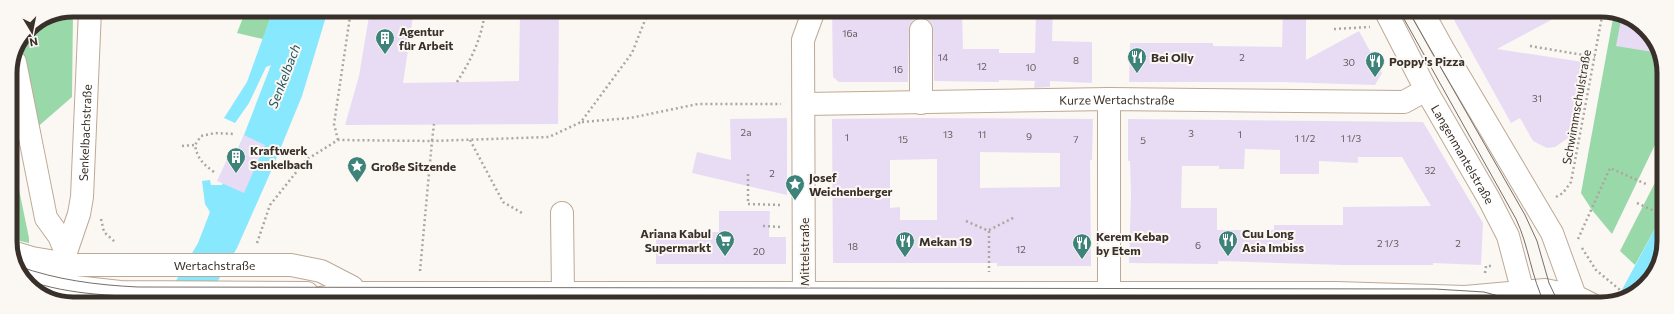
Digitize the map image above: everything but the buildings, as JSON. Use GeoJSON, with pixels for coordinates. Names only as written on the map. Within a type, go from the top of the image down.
{"type":"FeatureCollection","features":[{"type":"Feature","properties":{"kind":"street","name":"Senkelbachstraße"},"geometry":{"type":"LineString","coordinates":[[65,231],[79,214],[83,174],[90,17]]}},
{"type":"Feature","properties":{"kind":"street","name":"Mittelstraße"},"geometry":{"type":"LineString","coordinates":[[803,297],[805,104],[803,40],[811,17]]}},
{"type":"Feature","properties":{"kind":"street","name":"Langenmantelstraße"},"geometry":{"type":"LineString","coordinates":[[1388,17],[1426,90],[1489,199],[1508,236],[1518,297]]}},
{"type":"Feature","properties":{"kind":"street"},"geometry":{"type":"LineString","coordinates":[[1426,17],[1552,234],[1572,294],[1545,290],[1527,297]]}},
{"type":"Feature","properties":{"kind":"street"},"geometry":{"type":"LineString","coordinates":[[921,30],[921,103]]}},
{"type":"Feature","properties":{"kind":"street"},"geometry":{"type":"LineString","coordinates":[[17,77],[46,218],[65,231],[66,297]]}},
{"type":"Feature","properties":{"kind":"street","name":"Kurze Wertachstraße"},"geometry":{"type":"LineString","coordinates":[[805,104],[1109,99],[1404,102],[1426,90]]}},
{"type":"Feature","properties":{"kind":"street"},"geometry":{"type":"LineString","coordinates":[[1109,99],[1109,294]]}},
{"type":"Feature","properties":{"kind":"street"},"geometry":{"type":"LineString","coordinates":[[562,213],[563,293]]}},
{"type":"Feature","properties":{"kind":"street","name":"Wertachstraße"},"geometry":{"type":"LineString","coordinates":[[19,254],[32,258],[66,258],[184,264],[290,265],[321,271],[352,287],[352,297]]}},
{"type":"Feature","properties":{"kind":"street"},"geometry":{"type":"LineString","coordinates":[[32,279],[57,295]]}},
{"type":"Feature","properties":{"kind":"street"},"geometry":{"type":"LineString","coordinates":[[86,297],[120,292],[212,292],[329,297]]}},
{"type":"Feature","properties":{"kind":"street"},"geometry":{"type":"LineString","coordinates":[[363,297],[418,292],[563,293],[723,297]]}},
{"type":"Feature","properties":{"kind":"street"},"geometry":{"type":"LineString","coordinates":[[865,297],[988,293],[1234,297]]}},
{"type":"Feature","properties":{"kind":"path"},"geometry":{"type":"LineString","coordinates":[[338,140],[334,124],[350,17]]}},
{"type":"Feature","properties":{"kind":"path"},"geometry":{"type":"LineString","coordinates":[[457,82],[473,56],[485,17]]}},
{"type":"Feature","properties":{"kind":"path"},"geometry":{"type":"LineString","coordinates":[[581,122],[632,53],[646,17]]}},
{"type":"Feature","properties":{"kind":"path"},"geometry":{"type":"LineString","coordinates":[[1334,29],[1388,17]]}},
{"type":"Feature","properties":{"kind":"path","name":"Schwimmschulstraße"},"geometry":{"type":"LineString","coordinates":[[1554,198],[1563,193],[1571,182],[1602,17]]}},
{"type":"Feature","properties":{"kind":"path"},"geometry":{"type":"LineString","coordinates":[[1530,46],[1595,57]]}},
{"type":"Feature","properties":{"kind":"path"},"geometry":{"type":"LineString","coordinates":[[256,244],[270,205],[306,160],[338,140],[432,141],[549,137],[581,122],[630,118],[698,104],[805,104]]}},
{"type":"Feature","properties":{"kind":"path"},"geometry":{"type":"LineString","coordinates":[[418,292],[434,124]]}},
{"type":"Feature","properties":{"kind":"path"},"geometry":{"type":"LineString","coordinates":[[214,172],[204,165],[197,155],[195,145],[201,136],[215,133],[235,134]]}},
{"type":"Feature","properties":{"kind":"path"},"geometry":{"type":"LineString","coordinates":[[470,140],[502,202],[522,213]]}},
{"type":"Feature","properties":{"kind":"path"},"geometry":{"type":"LineString","coordinates":[[182,146],[195,145]]}},
{"type":"Feature","properties":{"kind":"path"},"geometry":{"type":"LineString","coordinates":[[1577,239],[1610,168],[1646,184]]}},
{"type":"Feature","properties":{"kind":"path"},"geometry":{"type":"LineString","coordinates":[[748,174],[748,204],[804,205]]}},
{"type":"Feature","properties":{"kind":"path"},"geometry":{"type":"LineString","coordinates":[[1637,203],[1657,212]]}},
{"type":"Feature","properties":{"kind":"path"},"geometry":{"type":"LineString","coordinates":[[989,231],[1015,217]]}},
{"type":"Feature","properties":{"kind":"path"},"geometry":{"type":"LineString","coordinates":[[966,221],[989,231]]}},
{"type":"Feature","properties":{"kind":"path"},"geometry":{"type":"LineString","coordinates":[[988,293],[989,231]]}},
{"type":"Feature","properties":{"kind":"path"},"geometry":{"type":"LineString","coordinates":[[1594,267],[1623,292]]}},
{"type":"Feature","properties":{"kind":"path"},"geometry":{"type":"LineString","coordinates":[[1591,270],[1596,270]]}},
{"type":"Feature","properties":{"kind":"green space"},"geometry":{"type":"Polygon","coordinates":[[[73,17],[72,97],[17,145],[17,73],[21,52],[33,33],[42,26],[62,18],[73,17]]]}},
{"type":"Feature","properties":{"kind":"green space"},"geometry":{"type":"Polygon","coordinates":[[[243,17],[271,17],[263,39],[237,33],[243,17]]]}},
{"type":"Feature","properties":{"kind":"green space"},"geometry":{"type":"Polygon","coordinates":[[[1613,18],[1632,26],[1641,33],[1654,55],[1657,73],[1657,140],[1612,234],[1592,210],[1581,193],[1613,18]]]}},
{"type":"Feature","properties":{"kind":"green space"},"geometry":{"type":"Polygon","coordinates":[[[1657,179],[1657,225],[1635,265],[1620,251],[1657,179]]]}},
{"type":"Feature","properties":{"kind":"green space"},"geometry":{"type":"Polygon","coordinates":[[[17,180],[29,238],[29,243],[17,240],[17,180]]]}},
{"type":"Feature","properties":{"kind":"water","name":"Senkelbach"},"geometry":{"type":"Polygon","coordinates":[[[270,17],[326,17],[302,96],[237,248],[208,297],[166,297],[198,243],[210,212],[205,204],[202,181],[210,180],[211,185],[222,185],[244,135],[271,65],[266,67],[249,103],[235,123],[224,118],[247,82],[270,17]]]}},
{"type":"Feature","properties":{"kind":"water"},"geometry":{"type":"Polygon","coordinates":[[[1657,225],[1657,248],[1649,269],[1638,283],[1620,294],[1657,225]]]}},
{"type":"Feature","properties":{"kind":"tram line"},"geometry":{"type":"LineString","coordinates":[[1403,17],[1516,219],[1542,297]]}},
{"type":"Feature","properties":{"kind":"tram line"},"geometry":{"type":"LineString","coordinates":[[1412,17],[1525,215],[1537,241],[1549,283],[1556,297]]}},
{"type":"Feature","properties":{"kind":"tram line"},"geometry":{"type":"LineString","coordinates":[[25,268],[47,275],[77,281],[138,287],[1435,289],[1484,292],[1502,297]]}},
{"type":"Feature","properties":{"kind":"tram line"},"geometry":{"type":"LineString","coordinates":[[35,283],[61,289],[96,294],[167,297]]}},
{"type":"Feature","properties":{"kind":"place","name":"Agentur für Arbeit"},"geometry":{"type":"Point","coordinates":[385,55]}},
{"type":"Feature","properties":{"kind":"place","name":"Bei Olly"},"geometry":{"type":"Point","coordinates":[1137,74]}},
{"type":"Feature","properties":{"kind":"place","name":"Poppy's Pizza"},"geometry":{"type":"Point","coordinates":[1375,78]}},
{"type":"Feature","properties":{"kind":"place","name":"Kraftwerk Senkelbach"},"geometry":{"type":"Point","coordinates":[236,174]}},
{"type":"Feature","properties":{"kind":"place","name":"Große Sitzende"},"geometry":{"type":"Point","coordinates":[357,183]}},
{"type":"Feature","properties":{"kind":"place","name":"Josef Weichenberger"},"geometry":{"type":"Point","coordinates":[795,201]}},
{"type":"Feature","properties":{"kind":"place","name":"Ariana Kabul Supermarkt"},"geometry":{"type":"Point","coordinates":[725,257]}},
{"type":"Feature","properties":{"kind":"place","name":"Cuu Long Asia Imbiss"},"geometry":{"type":"Point","coordinates":[1228,257]}},
{"type":"Feature","properties":{"kind":"place","name":"Mekan 19"},"geometry":{"type":"Point","coordinates":[905,258]}},
{"type":"Feature","properties":{"kind":"place","name":"Kerem Kebap by Etem"},"geometry":{"type":"Point","coordinates":[1082,260]}}]}
